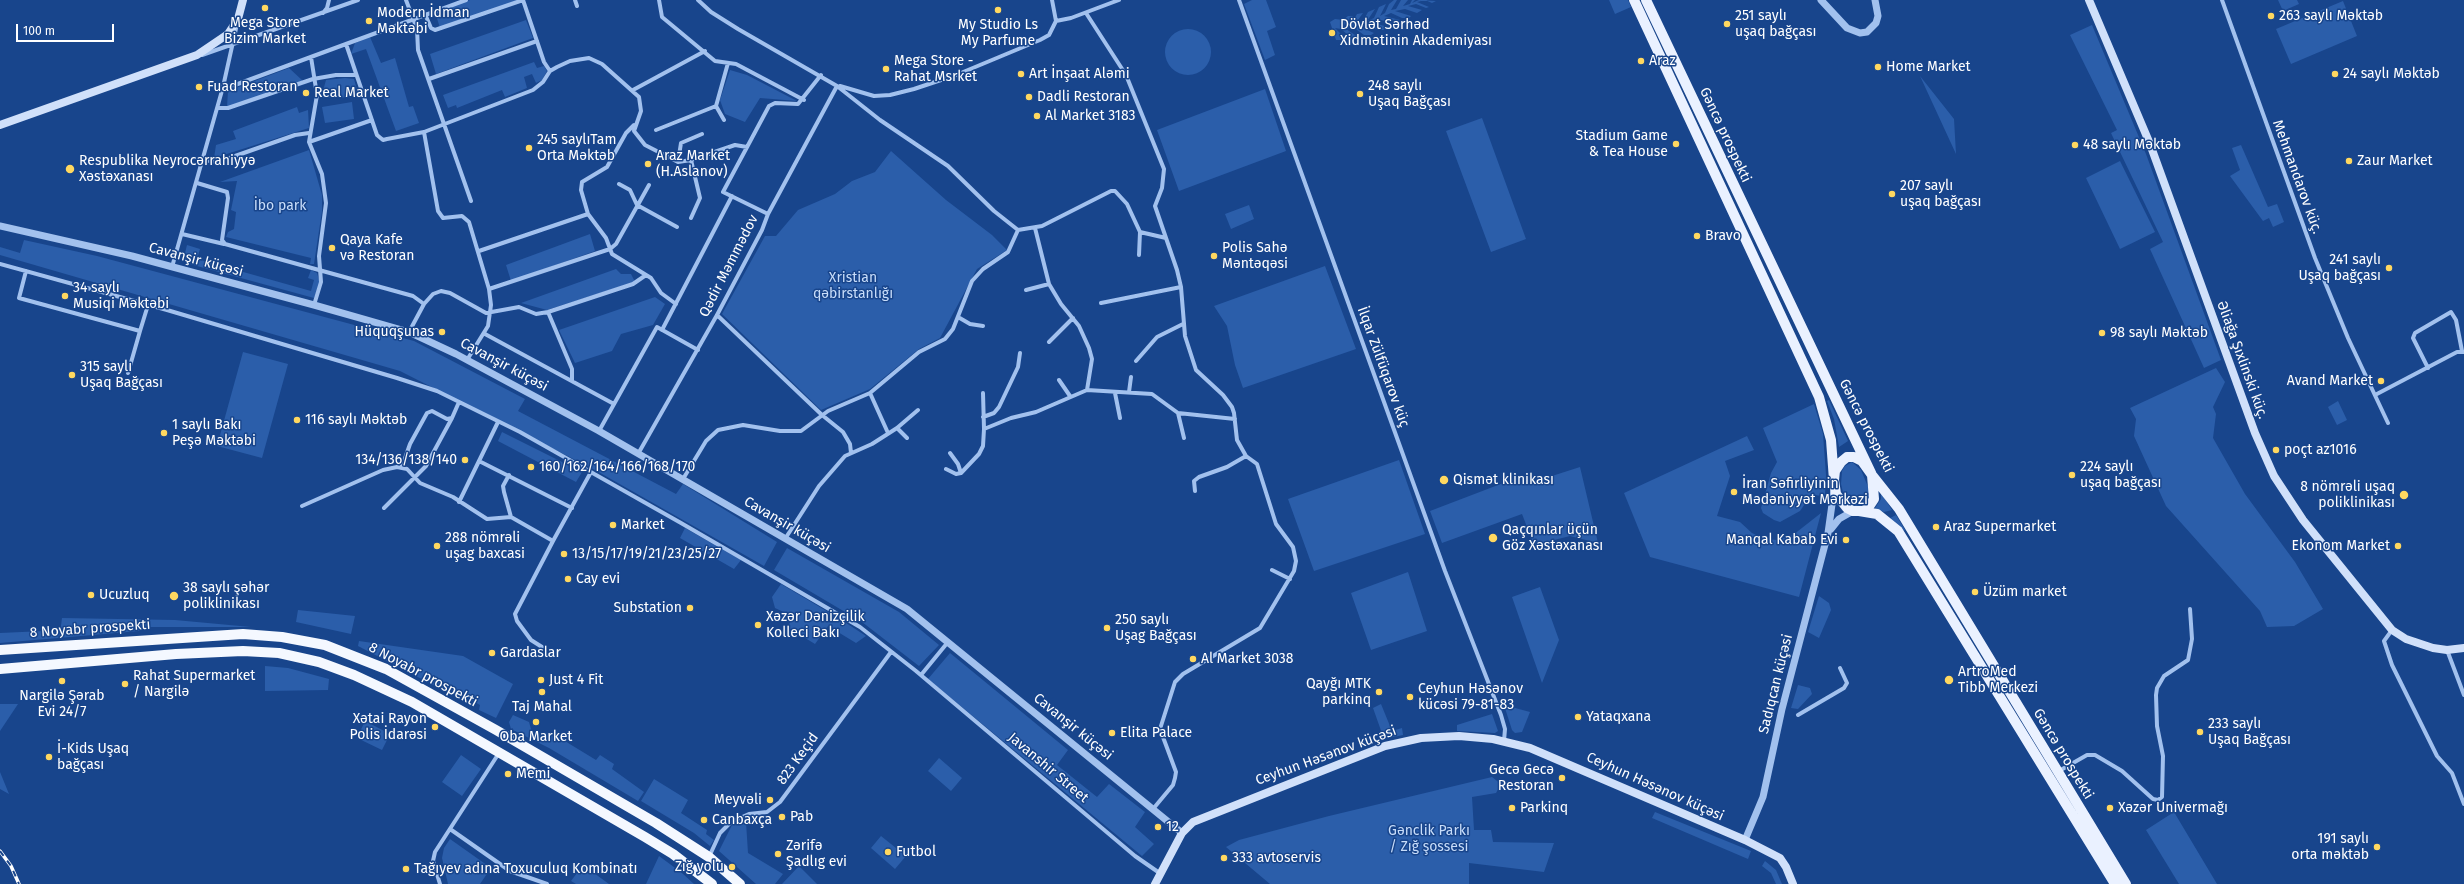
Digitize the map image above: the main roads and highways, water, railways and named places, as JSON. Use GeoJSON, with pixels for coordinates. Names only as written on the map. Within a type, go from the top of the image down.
{"type":"FeatureCollection","features":[{"type":"Feature","properties":{"kind":"highway","name":"8 Noyabr prospekti"},"geometry":{"type":"LineString","coordinates":[[0,650],[229,634],[282,637],[325,645],[386,669],[656,823],[709,857],[740,884]]}},
{"type":"Feature","properties":{"kind":"highway"},"geometry":{"type":"LineString","coordinates":[[0,668],[176,654],[242,651],[301,657],[337,667],[380,686],[500,753],[673,854],[712,884]]}},
{"type":"Feature","properties":{"kind":"main road"},"geometry":{"type":"LineString","coordinates":[[1,126],[189,58],[224,38],[238,19],[243,0]]}},
{"type":"Feature","properties":{"kind":"main road","name":"Gəncə prospekti"},"geometry":{"type":"LineString","coordinates":[[1634,0],[1819,396],[1831,440],[1834,483]]}},
{"type":"Feature","properties":{"kind":"main road","name":"Gəncə prospekti"},"geometry":{"type":"LineString","coordinates":[[1646,0],[1872,475],[1899,509],[2126,884]]}},
{"type":"Feature","properties":{"kind":"main road","name":"Əliağa Şıxlinski küç."},"geometry":{"type":"LineString","coordinates":[[2089,0],[2150,144],[2267,461],[2303,520],[2392,630],[2420,644],[2447,650],[2464,648]]}},
{"type":"Feature","properties":{"kind":"main road"},"geometry":{"type":"LineString","coordinates":[[1850,456],[1862,461],[1872,475],[1874,499],[1868,508],[1856,511],[1843,505],[1834,483],[1837,466],[1844,459],[1850,456]]}},
{"type":"Feature","properties":{"kind":"main road","name":"Gəncə prospekti"},"geometry":{"type":"LineString","coordinates":[[1856,511],[1877,514],[1898,531],[2115,884]]}},
{"type":"Feature","properties":{"kind":"main road","name":"Ceyhun Həsənov küçəsi"},"geometry":{"type":"LineString","coordinates":[[1155,884],[1162,875],[1182,833],[1193,822],[1385,746],[1408,740],[1446,736],[1504,741],[1530,748],[1566,763],[1770,852],[1784,863],[1793,884]]}},
{"type":"Feature","properties":{"kind":"railway"},"geometry":{"type":"LineString","coordinates":[[0,851],[11,866],[19,884]]}},
{"type":"Feature","properties":{"kind":"place","name":"Mega Store Bizim Market"},"geometry":{"type":"Point","coordinates":[265,8]}},
{"type":"Feature","properties":{"kind":"place","name":"My Studio Ls My Parfume"},"geometry":{"type":"Point","coordinates":[998,10]}},
{"type":"Feature","properties":{"kind":"place","name":"263 saylı Məktəb"},"geometry":{"type":"Point","coordinates":[2271,16]}},
{"type":"Feature","properties":{"kind":"place","name":"Modern İdman Məktəbi"},"geometry":{"type":"Point","coordinates":[369,21]}},
{"type":"Feature","properties":{"kind":"place","name":"251 saylı uşaq bağçası"},"geometry":{"type":"Point","coordinates":[1727,24]}},
{"type":"Feature","properties":{"kind":"place","name":"Dövlət Sərhəd Xidmətinin Akademiyası"},"geometry":{"type":"Point","coordinates":[1332,33]}},
{"type":"Feature","properties":{"kind":"place","name":"Araz"},"geometry":{"type":"Point","coordinates":[1641,61]}},
{"type":"Feature","properties":{"kind":"place","name":"Home Market"},"geometry":{"type":"Point","coordinates":[1878,67]}},
{"type":"Feature","properties":{"kind":"place","name":"Mega Store - Rahat Msrket"},"geometry":{"type":"Point","coordinates":[886,69]}},
{"type":"Feature","properties":{"kind":"place","name":"Art İnşaat Aləmi"},"geometry":{"type":"Point","coordinates":[1021,74]}},
{"type":"Feature","properties":{"kind":"place","name":"24 saylı Məktəb"},"geometry":{"type":"Point","coordinates":[2335,74]}},
{"type":"Feature","properties":{"kind":"place","name":"Fuad Restoran"},"geometry":{"type":"Point","coordinates":[199,87]}},
{"type":"Feature","properties":{"kind":"place","name":"Real Market"},"geometry":{"type":"Point","coordinates":[306,93]}},
{"type":"Feature","properties":{"kind":"place","name":"248 saylı Uşaq Bağçası"},"geometry":{"type":"Point","coordinates":[1360,94]}},
{"type":"Feature","properties":{"kind":"place","name":"Dadli Restoran"},"geometry":{"type":"Point","coordinates":[1029,97]}},
{"type":"Feature","properties":{"kind":"place","name":"Al Market 3183"},"geometry":{"type":"Point","coordinates":[1037,116]}},
{"type":"Feature","properties":{"kind":"place","name":"Stadium Game & Tea House"},"geometry":{"type":"Point","coordinates":[1676,144]}},
{"type":"Feature","properties":{"kind":"place","name":"48 saylı Məktəb"},"geometry":{"type":"Point","coordinates":[2075,145]}},
{"type":"Feature","properties":{"kind":"place","name":"245 saylıTam Orta Məktəb"},"geometry":{"type":"Point","coordinates":[529,148]}},
{"type":"Feature","properties":{"kind":"place","name":"Zaur Market"},"geometry":{"type":"Point","coordinates":[2349,161]}},
{"type":"Feature","properties":{"kind":"place","name":"Araz Market (H.Aslanov)"},"geometry":{"type":"Point","coordinates":[648,164]}},
{"type":"Feature","properties":{"kind":"place","name":"Respublika Neyrocərrahiyyə Xəstəxanası"},"geometry":{"type":"Point","coordinates":[70,169]}},
{"type":"Feature","properties":{"kind":"place","name":"207 saylı uşaq bağçası"},"geometry":{"type":"Point","coordinates":[1892,194]}},
{"type":"Feature","properties":{"kind":"place","name":"Bravo"},"geometry":{"type":"Point","coordinates":[1697,236]}},
{"type":"Feature","properties":{"kind":"place","name":"Qaya Kafe və Restoran"},"geometry":{"type":"Point","coordinates":[332,248]}},
{"type":"Feature","properties":{"kind":"place","name":"Polis Sahə Məntəqəsi"},"geometry":{"type":"Point","coordinates":[1214,256]}},
{"type":"Feature","properties":{"kind":"place","name":"241 saylı Uşaq bağçası"},"geometry":{"type":"Point","coordinates":[2389,268]}},
{"type":"Feature","properties":{"kind":"place","name":"34 saylı Musiqi Məktəbi"},"geometry":{"type":"Point","coordinates":[65,296]}},
{"type":"Feature","properties":{"kind":"place","name":"Hüquqşunas"},"geometry":{"type":"Point","coordinates":[442,332]}},
{"type":"Feature","properties":{"kind":"place","name":"98 saylı Məktəb"},"geometry":{"type":"Point","coordinates":[2102,333]}},
{"type":"Feature","properties":{"kind":"place","name":"315 saylı Uşaq Bağçası"},"geometry":{"type":"Point","coordinates":[72,375]}},
{"type":"Feature","properties":{"kind":"place","name":"Avand Market"},"geometry":{"type":"Point","coordinates":[2381,381]}},
{"type":"Feature","properties":{"kind":"place","name":"116 saylı Məktəb"},"geometry":{"type":"Point","coordinates":[297,420]}},
{"type":"Feature","properties":{"kind":"place","name":"1 saylı Bakı Peşə Məktəbi"},"geometry":{"type":"Point","coordinates":[164,433]}},
{"type":"Feature","properties":{"kind":"place","name":"poçt az1016"},"geometry":{"type":"Point","coordinates":[2276,450]}},
{"type":"Feature","properties":{"kind":"place","name":"134/136/138/140"},"geometry":{"type":"Point","coordinates":[465,460]}},
{"type":"Feature","properties":{"kind":"place","name":"160/162/164/166/168/170"},"geometry":{"type":"Point","coordinates":[531,467]}},
{"type":"Feature","properties":{"kind":"place","name":"224 saylı uşaq bağçası"},"geometry":{"type":"Point","coordinates":[2072,475]}},
{"type":"Feature","properties":{"kind":"place","name":"Qismət klinikası"},"geometry":{"type":"Point","coordinates":[1444,480]}},
{"type":"Feature","properties":{"kind":"place","name":"İran Səfirliyinin Mədəniyyət Mərkəzi"},"geometry":{"type":"Point","coordinates":[1734,492]}},
{"type":"Feature","properties":{"kind":"place","name":"8 nömrəli uşaq poliklinikası"},"geometry":{"type":"Point","coordinates":[2404,495]}},
{"type":"Feature","properties":{"kind":"place","name":"Market"},"geometry":{"type":"Point","coordinates":[613,525]}},
{"type":"Feature","properties":{"kind":"place","name":"Araz Supermarket"},"geometry":{"type":"Point","coordinates":[1936,527]}},
{"type":"Feature","properties":{"kind":"place","name":"Qaçqınlar üçün Göz Xəstəxanası"},"geometry":{"type":"Point","coordinates":[1493,538]}},
{"type":"Feature","properties":{"kind":"place","name":"Manqal Kabab Evi"},"geometry":{"type":"Point","coordinates":[1846,540]}},
{"type":"Feature","properties":{"kind":"place","name":"288 nömrəli uşag baxcasi"},"geometry":{"type":"Point","coordinates":[437,546]}},
{"type":"Feature","properties":{"kind":"place","name":"Ekonom Market"},"geometry":{"type":"Point","coordinates":[2398,546]}},
{"type":"Feature","properties":{"kind":"place","name":"13/15/17/19/21/23/25/27"},"geometry":{"type":"Point","coordinates":[564,554]}},
{"type":"Feature","properties":{"kind":"place","name":"Cay evi"},"geometry":{"type":"Point","coordinates":[568,579]}},
{"type":"Feature","properties":{"kind":"place","name":"Üzüm market"},"geometry":{"type":"Point","coordinates":[1975,592]}},
{"type":"Feature","properties":{"kind":"place","name":"Ucuzluq"},"geometry":{"type":"Point","coordinates":[91,595]}},
{"type":"Feature","properties":{"kind":"place","name":"38 saylı şəhər poliklinikası"},"geometry":{"type":"Point","coordinates":[174,596]}},
{"type":"Feature","properties":{"kind":"place","name":"Substation"},"geometry":{"type":"Point","coordinates":[690,608]}},
{"type":"Feature","properties":{"kind":"place","name":"Xəzər Dənizçilik Kolleci Bakı"},"geometry":{"type":"Point","coordinates":[758,625]}},
{"type":"Feature","properties":{"kind":"place","name":"250 saylı Uşag Bağçası"},"geometry":{"type":"Point","coordinates":[1107,628]}},
{"type":"Feature","properties":{"kind":"place","name":"Gardaslar"},"geometry":{"type":"Point","coordinates":[492,653]}},
{"type":"Feature","properties":{"kind":"place","name":"Al Market 3038"},"geometry":{"type":"Point","coordinates":[1193,659]}},
{"type":"Feature","properties":{"kind":"place","name":"Just 4 Fit"},"geometry":{"type":"Point","coordinates":[541,680]}},
{"type":"Feature","properties":{"kind":"place","name":"ArtroMed Tibb Merkezi"},"geometry":{"type":"Point","coordinates":[1949,680]}},
{"type":"Feature","properties":{"kind":"place","name":"Nargilə Şərab Evi 24/7"},"geometry":{"type":"Point","coordinates":[62,681]}},
{"type":"Feature","properties":{"kind":"place","name":"Rahat Supermarket / Nargilə"},"geometry":{"type":"Point","coordinates":[125,684]}},
{"type":"Feature","properties":{"kind":"place","name":"Taj Mahal"},"geometry":{"type":"Point","coordinates":[542,692]}},
{"type":"Feature","properties":{"kind":"place","name":"Qayğı MTK parkinq"},"geometry":{"type":"Point","coordinates":[1379,692]}},
{"type":"Feature","properties":{"kind":"place","name":"Ceyhun Həsənov kücəsi 79-81-83"},"geometry":{"type":"Point","coordinates":[1410,697]}},
{"type":"Feature","properties":{"kind":"place","name":"Yataqxana"},"geometry":{"type":"Point","coordinates":[1578,717]}},
{"type":"Feature","properties":{"kind":"place","name":"Oba Market"},"geometry":{"type":"Point","coordinates":[536,722]}},
{"type":"Feature","properties":{"kind":"place","name":"Xətai Rayon Polis İdarəsi"},"geometry":{"type":"Point","coordinates":[435,727]}},
{"type":"Feature","properties":{"kind":"place","name":"233 saylı Uşaq Bağçası"},"geometry":{"type":"Point","coordinates":[2200,732]}},
{"type":"Feature","properties":{"kind":"place","name":"Elita Palace"},"geometry":{"type":"Point","coordinates":[1112,733]}},
{"type":"Feature","properties":{"kind":"place","name":"İ-Kids Uşaq bağçası"},"geometry":{"type":"Point","coordinates":[49,757]}},
{"type":"Feature","properties":{"kind":"place","name":"Memi"},"geometry":{"type":"Point","coordinates":[508,774]}},
{"type":"Feature","properties":{"kind":"place","name":"Gecə Gecə Restoran"},"geometry":{"type":"Point","coordinates":[1562,778]}},
{"type":"Feature","properties":{"kind":"place","name":"Meyvəli"},"geometry":{"type":"Point","coordinates":[770,800]}},
{"type":"Feature","properties":{"kind":"place","name":"Parkinq"},"geometry":{"type":"Point","coordinates":[1512,808]}},
{"type":"Feature","properties":{"kind":"place","name":"Xəzər Univermağı"},"geometry":{"type":"Point","coordinates":[2110,808]}},
{"type":"Feature","properties":{"kind":"place","name":"Pab"},"geometry":{"type":"Point","coordinates":[782,817]}},
{"type":"Feature","properties":{"kind":"place","name":"Canbaxça"},"geometry":{"type":"Point","coordinates":[704,820]}},
{"type":"Feature","properties":{"kind":"place","name":"12"},"geometry":{"type":"Point","coordinates":[1158,827]}},
{"type":"Feature","properties":{"kind":"place","name":"191 saylı orta məktəb"},"geometry":{"type":"Point","coordinates":[2377,847]}},
{"type":"Feature","properties":{"kind":"place","name":"Futbol"},"geometry":{"type":"Point","coordinates":[888,852]}},
{"type":"Feature","properties":{"kind":"place","name":"Zərifə Şadlıg evi"},"geometry":{"type":"Point","coordinates":[778,854]}},
{"type":"Feature","properties":{"kind":"place","name":"333 avtoservis"},"geometry":{"type":"Point","coordinates":[1224,858]}},
{"type":"Feature","properties":{"kind":"place","name":"Zığ yolu"},"geometry":{"type":"Point","coordinates":[732,867]}},
{"type":"Feature","properties":{"kind":"place","name":"Tağıyev adına Toxuculuq Kombinatı"},"geometry":{"type":"Point","coordinates":[406,869]}},
{"type":"Feature","properties":{"kind":"park label","name":"İbo park"},"geometry":{"type":"Point","coordinates":[280,206]}},
{"type":"Feature","properties":{"kind":"park label","name":"Xristian qəbirstanlığı"},"geometry":{"type":"Point","coordinates":[853,286]}},
{"type":"Feature","properties":{"kind":"park label","name":"Gənclik Parkı / Zığ şossesi"},"geometry":{"type":"Point","coordinates":[1429,840]}}]}
